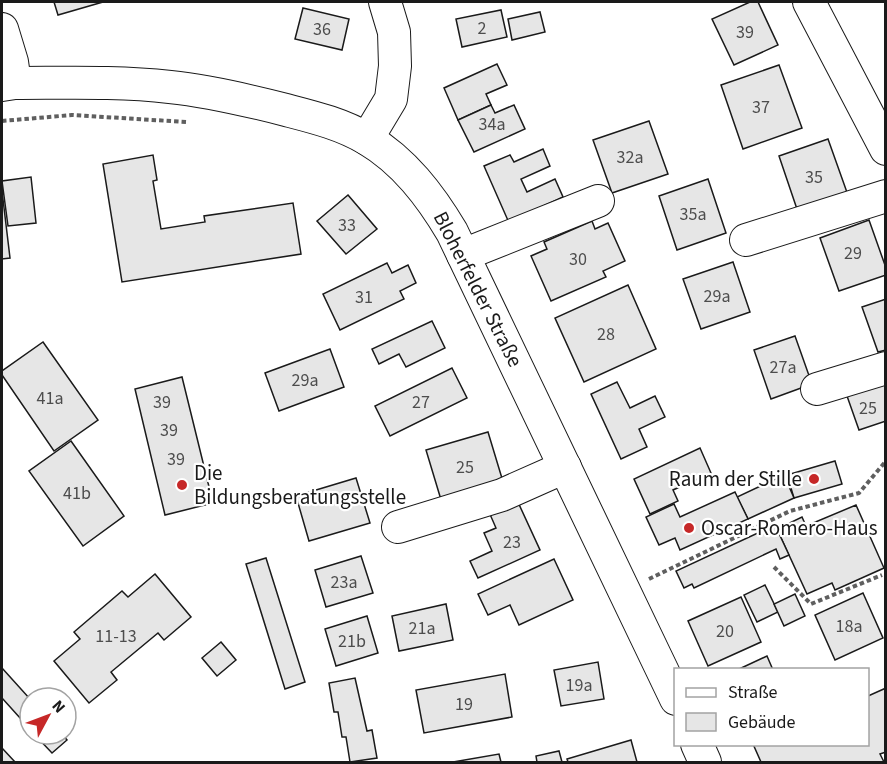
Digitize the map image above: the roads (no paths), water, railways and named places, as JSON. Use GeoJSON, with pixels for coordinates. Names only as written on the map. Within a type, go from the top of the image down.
{"type":"FeatureCollection","features":[{"type":"Feature","properties":{"kind":"street"},"geometry":{"type":"LineString","coordinates":[[367,139],[391,99],[395,66],[394,32],[385,2]]}},
{"type":"Feature","properties":{"kind":"street"},"geometry":{"type":"LineString","coordinates":[[809,2],[885,149]]}},
{"type":"Feature","properties":{"kind":"street"},"geometry":{"type":"LineString","coordinates":[[2,29],[12,62],[8,84]]}},
{"type":"Feature","properties":{"kind":"street","name":"Bloherfelder Straße"},"geometry":{"type":"LineString","coordinates":[[8,84],[106,83],[168,87],[212,93],[324,120],[367,139],[412,176],[434,202],[463,255],[674,697]]}},
{"type":"Feature","properties":{"kind":"street"},"geometry":{"type":"LineString","coordinates":[[746,240],[885,196]]}},
{"type":"Feature","properties":{"kind":"street"},"geometry":{"type":"LineString","coordinates":[[463,255],[598,201]]}},
{"type":"Feature","properties":{"kind":"street"},"geometry":{"type":"LineString","coordinates":[[816,389],[885,368]]}},
{"type":"Feature","properties":{"kind":"street"},"geometry":{"type":"LineString","coordinates":[[398,526],[502,495],[565,467]]}},
{"type":"Feature","properties":{"kind":"street"},"geometry":{"type":"LineString","coordinates":[[698,746],[705,762]]}},
{"type":"Feature","properties":{"kind":"place","name":"Raum der Stille"},"geometry":{"type":"Point","coordinates":[814,479]}},
{"type":"Feature","properties":{"kind":"place","name":"Die Bildungsberatungsstelle"},"geometry":{"type":"Point","coordinates":[182,485]}},
{"type":"Feature","properties":{"kind":"place","name":"Oscar-Romero-Haus"},"geometry":{"type":"Point","coordinates":[689,528]}}]}
